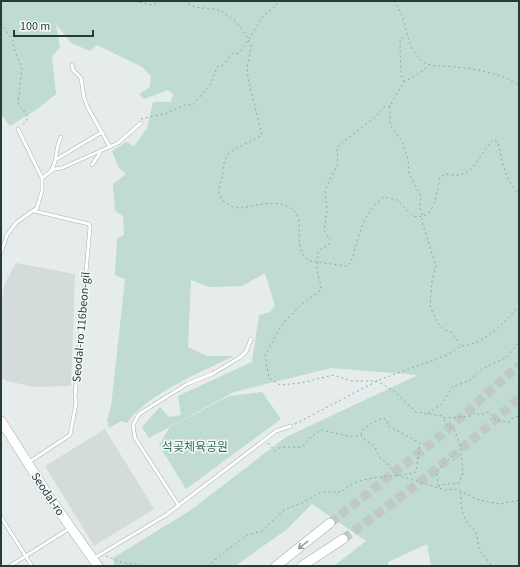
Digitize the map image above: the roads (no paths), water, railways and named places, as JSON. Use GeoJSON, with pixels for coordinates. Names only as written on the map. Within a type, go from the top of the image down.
{"type":"FeatureCollection","features":[{"type":"Feature","properties":{"kind":"street","name":"Seodal-ro"},"geometry":{"type":"LineString","coordinates":[[1,421],[52,501],[103,566]]}},
{"type":"Feature","properties":{"kind":"street"},"geometry":{"type":"LineString","coordinates":[[52,501],[67,530],[91,566]]}},
{"type":"Feature","properties":{"kind":"street"},"geometry":{"type":"LineString","coordinates":[[276,566],[330,523]]}},
{"type":"Feature","properties":{"kind":"street"},"geometry":{"type":"LineString","coordinates":[[302,566],[342,539]]}},
{"type":"Feature","properties":{"kind":"lane"},"geometry":{"type":"LineString","coordinates":[[72,65],[73,70],[81,78],[84,98],[88,110],[110,148]]}},
{"type":"Feature","properties":{"kind":"lane"},"geometry":{"type":"LineString","coordinates":[[42,178],[50,172],[110,148],[128,135],[140,123]]}},
{"type":"Feature","properties":{"kind":"lane"},"geometry":{"type":"LineString","coordinates":[[1,253],[7,234],[17,222],[34,211],[40,200],[42,178],[18,129]]}},
{"type":"Feature","properties":{"kind":"lane"},"geometry":{"type":"LineString","coordinates":[[57,159],[102,132]]}},
{"type":"Feature","properties":{"kind":"lane"},"geometry":{"type":"LineString","coordinates":[[50,172],[57,159],[57,144],[61,137]]}},
{"type":"Feature","properties":{"kind":"lane"},"geometry":{"type":"LineString","coordinates":[[92,165],[101,152]]}},
{"type":"Feature","properties":{"kind":"lane","name":"Seodal-ro 116beon-gil"},"geometry":{"type":"LineString","coordinates":[[27,463],[70,435],[76,403],[75,396],[90,227],[89,224],[34,211]]}},
{"type":"Feature","properties":{"kind":"lane"},"geometry":{"type":"LineString","coordinates":[[179,506],[135,438],[133,425],[139,414],[168,396],[239,358],[246,352],[251,340]]}},
{"type":"Feature","properties":{"kind":"lane"},"geometry":{"type":"LineString","coordinates":[[98,559],[179,506],[276,431],[291,426]]}},
{"type":"Feature","properties":{"kind":"lane"},"geometry":{"type":"LineString","coordinates":[[1,517],[32,566]]}},
{"type":"Feature","properties":{"kind":"lane"},"geometry":{"type":"LineString","coordinates":[[10,566],[67,530]]}},
{"type":"Feature","properties":{"kind":"tunnel"},"geometry":{"type":"LineString","coordinates":[[330,523],[439,437],[519,365]]}},
{"type":"Feature","properties":{"kind":"tunnel"},"geometry":{"type":"LineString","coordinates":[[343,539],[433,472],[477,436],[519,398]]}},
{"type":"Feature","properties":{"kind":"park label","name":"석곶체육공원"},"geometry":{"type":"Point","coordinates":[195,447]}}]}
